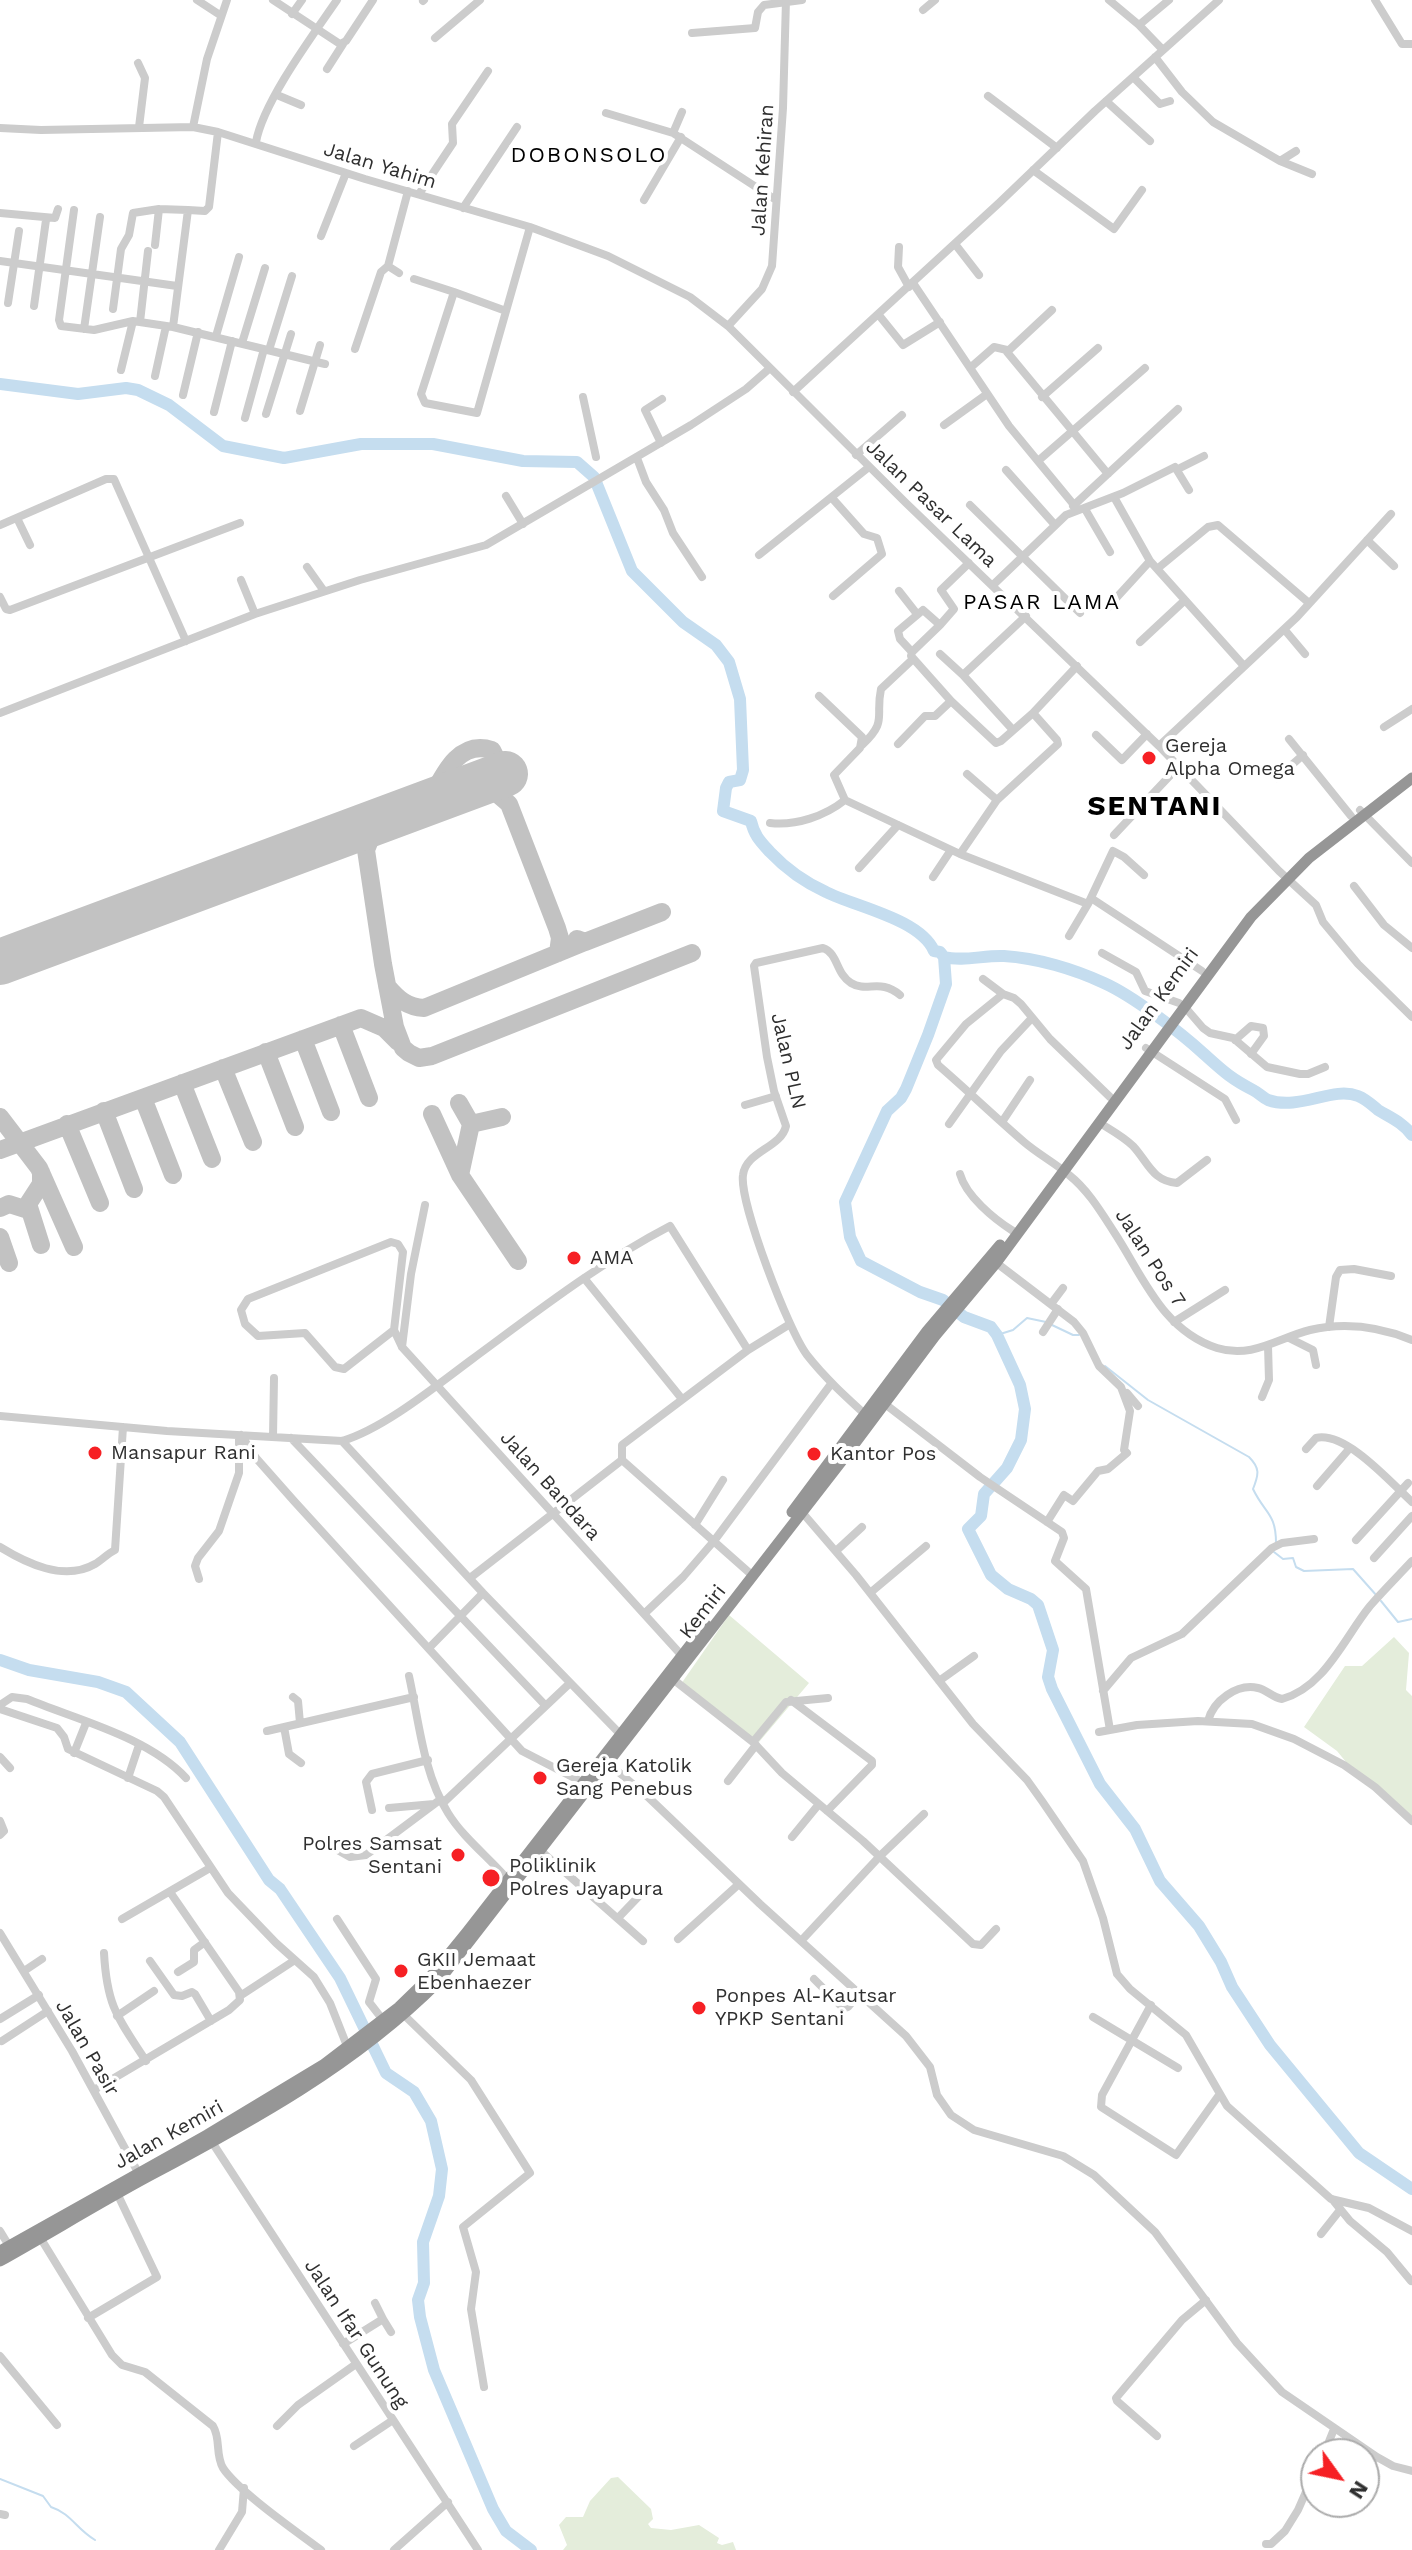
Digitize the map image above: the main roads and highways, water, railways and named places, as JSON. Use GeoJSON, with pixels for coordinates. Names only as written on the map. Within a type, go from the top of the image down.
{"type":"FeatureCollection","features":[{"type":"Feature","properties":{"kind":"highway","name":"Jalan Kemiri"},"geometry":{"type":"LineString","coordinates":[[1180,1007],[1202,971],[1248,910],[1284,875],[1412,771]]}},
{"type":"Feature","properties":{"kind":"highway","name":"Jalan Kemiri"},"geometry":{"type":"LineString","coordinates":[[1358,813],[1412,778]]}},
{"type":"Feature","properties":{"kind":"highway","name":"Jalan Kemiri"},"geometry":{"type":"LineString","coordinates":[[974,1283],[1062,1170],[1110,1097],[1284,875]]}},
{"type":"Feature","properties":{"kind":"highway","name":"Jalan Kemiri"},"geometry":{"type":"LineString","coordinates":[[993,1260],[1100,1123],[1152,1045]]}},
{"type":"Feature","properties":{"kind":"highway","name":"Kemiri"},"geometry":{"type":"LineString","coordinates":[[435,1979],[624,1738],[931,1333],[974,1283]]}},
{"type":"Feature","properties":{"kind":"highway","name":"Kemiri"},"geometry":{"type":"LineString","coordinates":[[869,1418],[885,1404],[931,1333]]}},
{"type":"Feature","properties":{"kind":"highway","name":"Kemiri"},"geometry":{"type":"LineString","coordinates":[[587,1785],[609,1764],[624,1738],[674,1680],[684,1658]]}},
{"type":"Feature","properties":{"kind":"highway","name":"Kemiri"},"geometry":{"type":"LineString","coordinates":[[511,1882],[541,1851],[570,1807]]}},
{"type":"Feature","properties":{"kind":"highway"},"geometry":{"type":"LineString","coordinates":[[384,2024],[405,2016],[435,1979]]}},
{"type":"Feature","properties":{"kind":"highway"},"geometry":{"type":"LineString","coordinates":[[352,2047],[384,2024],[435,1979]]}},
{"type":"Feature","properties":{"kind":"highway","name":"Jalan Kemiri"},"geometry":{"type":"LineString","coordinates":[[0,2261],[7,2250],[275,2105],[352,2047]]}},
{"type":"Feature","properties":{"kind":"highway","name":"Jalan Kemiri"},"geometry":{"type":"LineString","coordinates":[[210,2139],[352,2047]]}},
{"type":"Feature","properties":{"kind":"waterway"},"geometry":{"type":"LineString","coordinates":[[0,384],[78,394],[126,388],[138,390],[169,405],[223,446],[284,458],[361,444],[433,444],[523,461],[577,462],[594,477],[632,571],[683,622],[716,645],[729,662],[740,699],[743,770],[740,780],[729,782],[726,788],[723,811],[751,821],[763,844],[803,880],[839,898],[902,922],[944,957],[946,984],[928,1035],[906,1089],[887,1111],[845,1202],[850,1237],[861,1261],[920,1292],[943,1300],[964,1317],[991,1327],[1020,1385],[1025,1409],[1021,1440],[1007,1468],[984,1494],[981,1516],[968,1529],[991,1575],[1008,1589],[1038,1605],[1053,1650],[1048,1677],[1052,1689],[1100,1784],[1135,1829],[1160,1881],[1199,1926],[1232,1987],[1270,2045],[1359,2153],[1412,2189]]}},
{"type":"Feature","properties":{"kind":"waterway"},"geometry":{"type":"LineString","coordinates":[[944,957],[1017,957],[1080,973],[1142,1005],[1227,1074],[1268,1100],[1292,1103],[1337,1094],[1358,1096],[1400,1123],[1412,1135]]}},
{"type":"Feature","properties":{"kind":"waterway"},"geometry":{"type":"LineString","coordinates":[[997,1335],[1013,1330],[1027,1318],[1046,1322]]}},
{"type":"Feature","properties":{"kind":"waterway"},"geometry":{"type":"LineString","coordinates":[[1052,1325],[1079,1335]]}},
{"type":"Feature","properties":{"kind":"waterway"},"geometry":{"type":"LineString","coordinates":[[1105,1366],[1148,1400],[1249,1457],[1257,1472],[1253,1489],[1272,1519],[1276,1543]]}},
{"type":"Feature","properties":{"kind":"waterway"},"geometry":{"type":"LineString","coordinates":[[1274,1552],[1283,1559],[1293,1558],[1296,1567],[1304,1571],[1353,1569],[1377,1596]]}},
{"type":"Feature","properties":{"kind":"waterway"},"geometry":{"type":"LineString","coordinates":[[1381,1601],[1398,1622],[1412,1619]]}},
{"type":"Feature","properties":{"kind":"waterway"},"geometry":{"type":"LineString","coordinates":[[0,1660],[29,1670],[98,1682],[126,1692],[180,1742],[269,1880],[280,1889],[340,1978],[386,2073],[414,2092],[431,2121],[442,2169],[439,2196],[423,2242],[424,2283],[418,2300],[420,2317],[434,2370],[493,2509],[506,2531],[531,2550]]}},
{"type":"Feature","properties":{"kind":"waterway"},"geometry":{"type":"LineString","coordinates":[[0,2479],[43,2496],[51,2507],[64,2513],[95,2540]]}},
{"type":"Feature","properties":{"kind":"place","name":"Gereja Alpha Omega"},"geometry":{"type":"Point","coordinates":[1149,758]}},
{"type":"Feature","properties":{"kind":"place","name":"AMA"},"geometry":{"type":"Point","coordinates":[574,1258]}},
{"type":"Feature","properties":{"kind":"place","name":"Mansapur Rani"},"geometry":{"type":"Point","coordinates":[95,1453]}},
{"type":"Feature","properties":{"kind":"place","name":"Kantor Pos"},"geometry":{"type":"Point","coordinates":[814,1454]}},
{"type":"Feature","properties":{"kind":"place","name":"Gereja Katolik Sang Penebus"},"geometry":{"type":"Point","coordinates":[540,1778]}},
{"type":"Feature","properties":{"kind":"place","name":"Polres Samsat Sentani"},"geometry":{"type":"Point","coordinates":[458,1855]}},
{"type":"Feature","properties":{"kind":"place","name":"Poliklinik Polres Jayapura"},"geometry":{"type":"Point","coordinates":[491,1878]}},
{"type":"Feature","properties":{"kind":"place","name":"GKII Jemaat Ebenhaezer"},"geometry":{"type":"Point","coordinates":[401,1971]}},
{"type":"Feature","properties":{"kind":"place","name":"Ponpes Al-Kautsar YPKP Sentani"},"geometry":{"type":"Point","coordinates":[699,2008]}},
{"type":"Feature","properties":{"kind":"district","name":"DOBONSOLO"},"geometry":{"type":"Point","coordinates":[589,156]}},
{"type":"Feature","properties":{"kind":"district","name":"PASAR LAMA"},"geometry":{"type":"Point","coordinates":[1042,603]}},
{"type":"Feature","properties":{"kind":"district","name":"SENTANI"},"geometry":{"type":"Point","coordinates":[1155,807]}}]}
